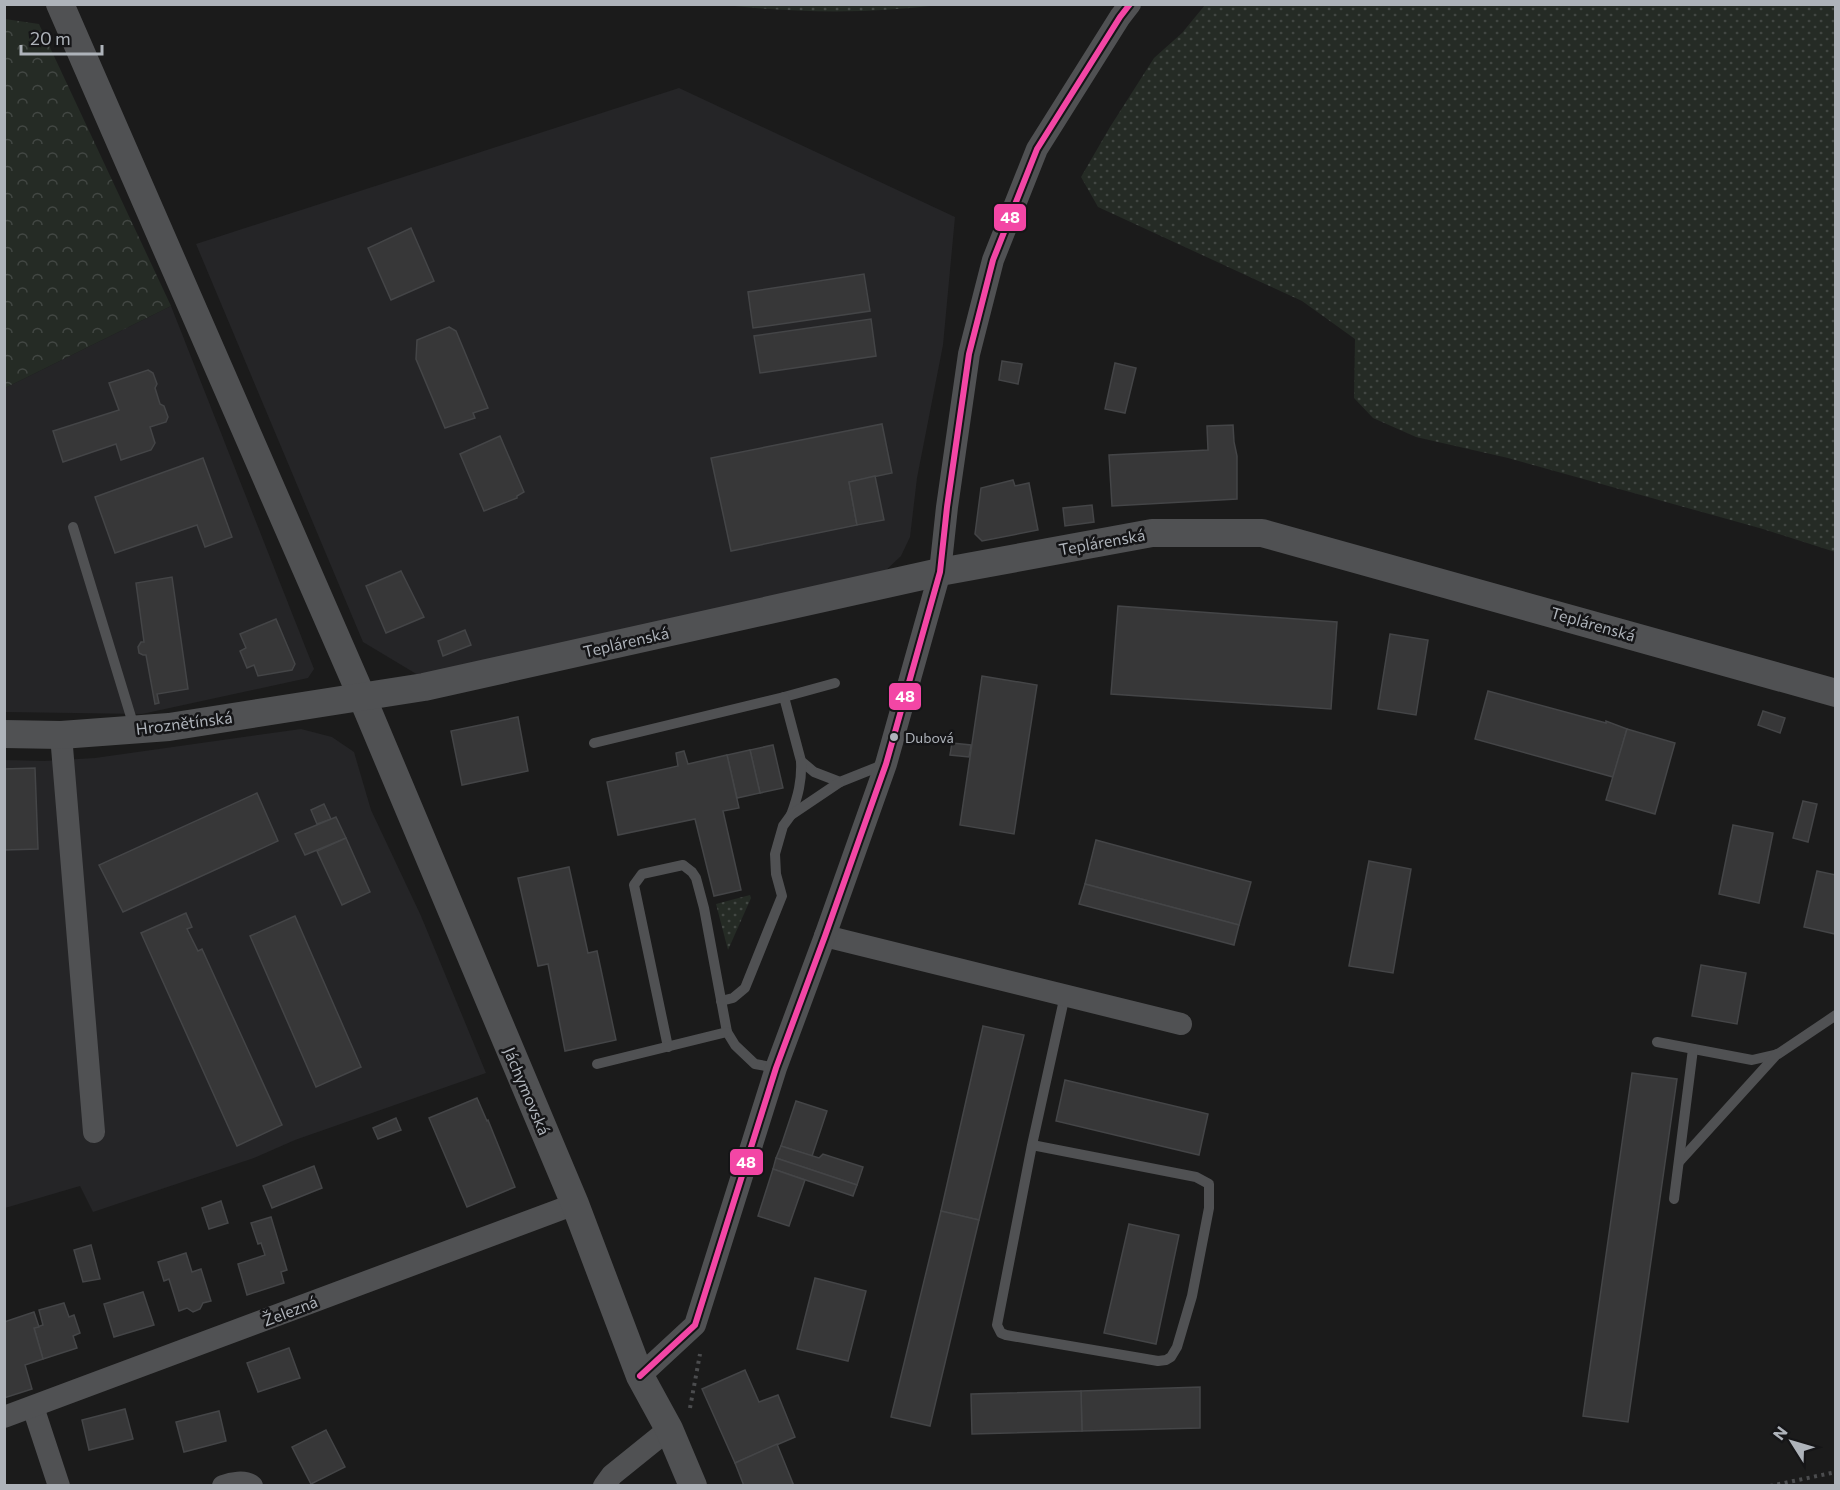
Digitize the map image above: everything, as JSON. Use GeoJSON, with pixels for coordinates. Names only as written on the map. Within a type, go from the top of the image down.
{"type":"FeatureCollection","features":[{"type":"Feature","properties":{"kind":"street","name":"Jáchymovská"},"geometry":{"type":"LineString","coordinates":[[60,4],[362,697],[575,1204],[640,1376],[669,1429],[693,1485]]}},
{"type":"Feature","properties":{"kind":"street"},"geometry":{"type":"LineString","coordinates":[[640,1376],[695,1325],[776,1068],[886,764],[940,572],[969,354],[993,260],[1037,149],[1130,4]]}},
{"type":"Feature","properties":{"kind":"street","name":"Teplárenská"},"geometry":{"type":"LineString","coordinates":[[362,697],[424,687],[940,572],[1152,533],[1262,533],[1836,693]]}},
{"type":"Feature","properties":{"kind":"street","name":"Hroznětínská"},"geometry":{"type":"LineString","coordinates":[[4,734],[61,735],[169,727],[362,697]]}},
{"type":"Feature","properties":{"kind":"street"},"geometry":{"type":"LineString","coordinates":[[61,735],[94,1132]]}},
{"type":"Feature","properties":{"kind":"street"},"geometry":{"type":"LineString","coordinates":[[825,936],[1181,1024]]}},
{"type":"Feature","properties":{"kind":"street","name":"Železná"},"geometry":{"type":"LineString","coordinates":[[4,1417],[575,1204]]}},
{"type":"Feature","properties":{"kind":"street"},"geometry":{"type":"LineString","coordinates":[[33,1407],[59,1485]]}},
{"type":"Feature","properties":{"kind":"street"},"geometry":{"type":"LineString","coordinates":[[604,1485],[612,1475],[669,1429]]}},
{"type":"Feature","properties":{"kind":"street"},"geometry":{"type":"LineString","coordinates":[[222,1485],[249,1483],[252,1485]]}},
{"type":"Feature","properties":{"kind":"lane"},"geometry":{"type":"LineString","coordinates":[[73,526],[135,730]]}},
{"type":"Feature","properties":{"kind":"lane"},"geometry":{"type":"LineString","coordinates":[[594,743],[835,683]]}},
{"type":"Feature","properties":{"kind":"lane"},"geometry":{"type":"LineString","coordinates":[[721,1001],[733,998],[745,988],[782,896],[776,874],[775,854],[783,826],[791,815],[799,794],[802,777],[801,761],[784,697]]}},
{"type":"Feature","properties":{"kind":"lane"},"geometry":{"type":"LineString","coordinates":[[801,761],[814,772],[840,783]]}},
{"type":"Feature","properties":{"kind":"lane"},"geometry":{"type":"LineString","coordinates":[[791,815],[840,783],[886,764]]}},
{"type":"Feature","properties":{"kind":"lane"},"geometry":{"type":"LineString","coordinates":[[668,1047],[634,885],[642,874],[683,865],[692,872],[704,908],[727,1032],[735,1045],[755,1064],[776,1068]]}},
{"type":"Feature","properties":{"kind":"lane"},"geometry":{"type":"LineString","coordinates":[[1032,1145],[1197,1177],[1209,1184],[1209,1208],[1192,1296],[1177,1347],[1171,1357],[1158,1361],[1001,1333],[997,1325],[1032,1145],[1065,995]]}},
{"type":"Feature","properties":{"kind":"lane"},"geometry":{"type":"LineString","coordinates":[[1679,1162],[1778,1054],[1836,1015]]}},
{"type":"Feature","properties":{"kind":"lane"},"geometry":{"type":"LineString","coordinates":[[597,1064],[727,1032]]}},
{"type":"Feature","properties":{"kind":"lane"},"geometry":{"type":"LineString","coordinates":[[1657,1042],[1752,1059],[1778,1054]]}},
{"type":"Feature","properties":{"kind":"lane"},"geometry":{"type":"LineString","coordinates":[[1674,1199],[1693,1048]]}},
{"type":"Feature","properties":{"kind":"path"},"geometry":{"type":"LineString","coordinates":[[1770,1485],[1836,1472]]}},
{"type":"Feature","properties":{"kind":"shaded area"},"geometry":{"type":"Polygon","coordinates":[[[679,88],[955,217],[943,345],[917,478],[910,537],[901,556],[882,574],[418,675],[363,642],[196,244],[679,88]]]}},
{"type":"Feature","properties":{"kind":"shaded area"},"geometry":{"type":"Polygon","coordinates":[[[171,306],[314,669],[308,678],[142,714],[5,712],[5,388],[171,306]]]}},
{"type":"Feature","properties":{"kind":"shaded area"},"geometry":{"type":"Polygon","coordinates":[[[301,729],[332,737],[354,752],[371,810],[421,916],[486,1073],[295,1140],[254,1158],[93,1212],[80,1186],[5,1208],[5,760],[44,761],[95,758],[301,729]]]}},
{"type":"Feature","properties":{"kind":"green space"},"geometry":{"type":"Polygon","coordinates":[[[725,5],[939,5],[885,10],[832,11],[778,10],[725,5]]]}},
{"type":"Feature","properties":{"kind":"green space"},"geometry":{"type":"Polygon","coordinates":[[[1205,5],[1835,5],[1835,552],[1763,529],[1508,458],[1416,437],[1373,418],[1354,398],[1355,339],[1302,301],[1098,207],[1081,177],[1154,58],[1182,33],[1205,5]]]}},
{"type":"Feature","properties":{"kind":"green space"},"geometry":{"type":"Polygon","coordinates":[[[5,19],[39,24],[171,306],[5,388],[5,19]]]}},
{"type":"Feature","properties":{"kind":"green space"},"geometry":{"type":"Polygon","coordinates":[[[750,895],[751,898],[728,950],[716,904],[750,895]]]}},
{"type":"Feature","properties":{"kind":"building"},"geometry":{"type":"Polygon","coordinates":[[[411,228],[434,281],[391,300],[368,248],[411,228]]]}},
{"type":"Feature","properties":{"kind":"building"},"geometry":{"type":"Polygon","coordinates":[[[864,274],[870,311],[753,328],[748,292],[864,274]]]}},
{"type":"Feature","properties":{"kind":"building"},"geometry":{"type":"Polygon","coordinates":[[[871,319],[876,356],[760,373],[754,336],[871,319]]]}},
{"type":"Feature","properties":{"kind":"building"},"geometry":{"type":"Polygon","coordinates":[[[449,327],[456,331],[488,408],[473,413],[475,418],[445,428],[416,359],[417,340],[449,327]]]}},
{"type":"Feature","properties":{"kind":"building"},"geometry":{"type":"Polygon","coordinates":[[[1002,361],[1022,364],[1018,384],[999,380],[1002,361]]]}},
{"type":"Feature","properties":{"kind":"building"},"geometry":{"type":"Polygon","coordinates":[[[1115,363],[1136,368],[1125,413],[1105,409],[1115,363]]]}},
{"type":"Feature","properties":{"kind":"building"},"geometry":{"type":"Polygon","coordinates":[[[148,370],[153,373],[160,404],[164,406],[168,417],[166,422],[150,427],[155,443],[151,450],[121,460],[116,444],[63,462],[53,431],[119,410],[109,383],[148,370]]]}},
{"type":"Feature","properties":{"kind":"building"},"geometry":{"type":"Polygon","coordinates":[[[882,424],[892,473],[849,482],[857,525],[731,551],[711,458],[882,424]]]}},
{"type":"Feature","properties":{"kind":"building"},"geometry":{"type":"Polygon","coordinates":[[[1233,425],[1237,456],[1237,499],[1112,506],[1109,455],[1208,450],[1207,426],[1233,425]]]}},
{"type":"Feature","properties":{"kind":"building"},"geometry":{"type":"Polygon","coordinates":[[[500,436],[524,492],[517,498],[484,511],[460,454],[500,436]]]}},
{"type":"Feature","properties":{"kind":"building"},"geometry":{"type":"Polygon","coordinates":[[[203,458],[232,537],[205,547],[197,525],[115,553],[95,497],[203,458]]]}},
{"type":"Feature","properties":{"kind":"building"},"geometry":{"type":"Polygon","coordinates":[[[875,476],[884,520],[857,525],[849,482],[875,476]]]}},
{"type":"Feature","properties":{"kind":"building"},"geometry":{"type":"Polygon","coordinates":[[[1013,480],[1015,486],[1029,483],[1038,530],[982,541],[975,534],[981,488],[1013,480]]]}},
{"type":"Feature","properties":{"kind":"building"},"geometry":{"type":"Polygon","coordinates":[[[1092,505],[1094,522],[1065,526],[1063,508],[1092,505]]]}},
{"type":"Feature","properties":{"kind":"building"},"geometry":{"type":"Polygon","coordinates":[[[401,571],[424,617],[386,633],[366,586],[401,571]]]}},
{"type":"Feature","properties":{"kind":"building"},"geometry":{"type":"Polygon","coordinates":[[[172,577],[188,689],[157,694],[159,703],[155,704],[146,655],[139,653],[138,647],[141,642],[144,642],[136,583],[172,577]]]}},
{"type":"Feature","properties":{"kind":"building"},"geometry":{"type":"Polygon","coordinates":[[[1118,606],[1337,622],[1331,709],[1111,694],[1118,606]]]}},
{"type":"Feature","properties":{"kind":"building"},"geometry":{"type":"Polygon","coordinates":[[[276,619],[295,664],[292,670],[258,676],[254,665],[247,668],[240,651],[246,648],[240,634],[276,619]]]}},
{"type":"Feature","properties":{"kind":"building"},"geometry":{"type":"Polygon","coordinates":[[[465,630],[471,645],[443,656],[438,641],[465,630]]]}},
{"type":"Feature","properties":{"kind":"building"},"geometry":{"type":"Polygon","coordinates":[[[1390,634],[1428,640],[1416,715],[1378,709],[1390,634]]]}},
{"type":"Feature","properties":{"kind":"building"},"geometry":{"type":"Polygon","coordinates":[[[982,676],[1037,685],[1014,834],[960,825],[982,676]]]}},
{"type":"Feature","properties":{"kind":"building"},"geometry":{"type":"Polygon","coordinates":[[[1488,691],[1606,723],[1606,721],[1627,729],[1613,777],[1475,739],[1488,691]]]}},
{"type":"Feature","properties":{"kind":"building"},"geometry":{"type":"Polygon","coordinates":[[[1763,711],[1785,718],[1780,733],[1758,725],[1763,711]]]}},
{"type":"Feature","properties":{"kind":"building"},"geometry":{"type":"Polygon","coordinates":[[[518,717],[528,771],[462,785],[451,731],[518,717]]]}},
{"type":"Feature","properties":{"kind":"building"},"geometry":{"type":"Polygon","coordinates":[[[1627,729],[1675,743],[1655,814],[1606,800],[1627,729]]]}},
{"type":"Feature","properties":{"kind":"building"},"geometry":{"type":"Polygon","coordinates":[[[952,743],[971,745],[969,757],[950,755],[952,743]]]}},
{"type":"Feature","properties":{"kind":"building"},"geometry":{"type":"Polygon","coordinates":[[[773,745],[783,788],[760,793],[750,750],[773,745]]]}},
{"type":"Feature","properties":{"kind":"building"},"geometry":{"type":"Polygon","coordinates":[[[750,750],[760,793],[737,798],[727,755],[750,750]]]}},
{"type":"Feature","properties":{"kind":"building"},"geometry":{"type":"Polygon","coordinates":[[[684,751],[688,764],[727,755],[739,808],[723,811],[741,890],[714,896],[695,819],[618,835],[607,782],[678,766],[676,753],[684,751]]]}},
{"type":"Feature","properties":{"kind":"building"},"geometry":{"type":"Polygon","coordinates":[[[35,768],[38,849],[4,850],[4,769],[35,768]]]}},
{"type":"Feature","properties":{"kind":"building"},"geometry":{"type":"Polygon","coordinates":[[[257,793],[278,841],[123,912],[99,865],[257,793]]]}},
{"type":"Feature","properties":{"kind":"building"},"geometry":{"type":"Polygon","coordinates":[[[1803,801],[1817,804],[1808,842],[1793,838],[1803,801]]]}},
{"type":"Feature","properties":{"kind":"building"},"geometry":{"type":"Polygon","coordinates":[[[324,804],[331,819],[317,824],[311,810],[324,804]]]}},
{"type":"Feature","properties":{"kind":"building"},"geometry":{"type":"Polygon","coordinates":[[[336,817],[346,838],[305,855],[295,834],[336,817]]]}},
{"type":"Feature","properties":{"kind":"building"},"geometry":{"type":"Polygon","coordinates":[[[1733,825],[1773,833],[1759,903],[1719,894],[1733,825]]]}},
{"type":"Feature","properties":{"kind":"building"},"geometry":{"type":"Polygon","coordinates":[[[346,838],[370,892],[342,905],[317,851],[346,838]]]}},
{"type":"Feature","properties":{"kind":"building"},"geometry":{"type":"Polygon","coordinates":[[[1096,840],[1251,882],[1239,925],[1085,884],[1096,840]]]}},
{"type":"Feature","properties":{"kind":"building"},"geometry":{"type":"Polygon","coordinates":[[[1369,861],[1411,869],[1393,973],[1349,966],[1369,861]]]}},
{"type":"Feature","properties":{"kind":"building"},"geometry":{"type":"Polygon","coordinates":[[[569,867],[588,953],[597,951],[616,1040],[565,1051],[548,964],[538,966],[518,878],[569,867]]]}},
{"type":"Feature","properties":{"kind":"building"},"geometry":{"type":"Polygon","coordinates":[[[1817,871],[1836,875],[1835,934],[1804,927],[1817,871]]]}},
{"type":"Feature","properties":{"kind":"building"},"geometry":{"type":"Polygon","coordinates":[[[1085,884],[1239,925],[1234,945],[1079,904],[1085,884]]]}},
{"type":"Feature","properties":{"kind":"building"},"geometry":{"type":"Polygon","coordinates":[[[186,913],[192,927],[187,929],[198,951],[202,949],[282,1125],[237,1146],[141,933],[186,913]]]}},
{"type":"Feature","properties":{"kind":"building"},"geometry":{"type":"Polygon","coordinates":[[[295,916],[361,1067],[316,1087],[250,936],[295,916]]]}},
{"type":"Feature","properties":{"kind":"building"},"geometry":{"type":"Polygon","coordinates":[[[1701,965],[1746,973],[1737,1024],[1692,1016],[1701,965]]]}},
{"type":"Feature","properties":{"kind":"building"},"geometry":{"type":"Polygon","coordinates":[[[983,1026],[1024,1035],[979,1220],[941,1211],[983,1026]]]}},
{"type":"Feature","properties":{"kind":"building"},"geometry":{"type":"Polygon","coordinates":[[[1632,1073],[1677,1079],[1628,1422],[1583,1416],[1632,1073]]]}},
{"type":"Feature","properties":{"kind":"building"},"geometry":{"type":"Polygon","coordinates":[[[1065,1080],[1208,1114],[1199,1155],[1056,1121],[1065,1080]]]}},
{"type":"Feature","properties":{"kind":"building"},"geometry":{"type":"Polygon","coordinates":[[[477,1098],[515,1187],[467,1207],[429,1118],[477,1098]]]}},
{"type":"Feature","properties":{"kind":"building"},"geometry":{"type":"Polygon","coordinates":[[[796,1101],[827,1111],[812,1156],[781,1146],[796,1101]]]}},
{"type":"Feature","properties":{"kind":"building"},"geometry":{"type":"Polygon","coordinates":[[[396,1118],[401,1130],[378,1139],[373,1128],[396,1118]]]}},
{"type":"Feature","properties":{"kind":"building"},"geometry":{"type":"Polygon","coordinates":[[[781,1146],[819,1158],[823,1154],[863,1167],[857,1185],[776,1158],[781,1146]]]}},
{"type":"Feature","properties":{"kind":"building"},"geometry":{"type":"Polygon","coordinates":[[[776,1158],[857,1185],[853,1196],[773,1169],[776,1158]]]}},
{"type":"Feature","properties":{"kind":"building"},"geometry":{"type":"Polygon","coordinates":[[[314,1166],[322,1188],[272,1208],[263,1186],[314,1166]]]}},
{"type":"Feature","properties":{"kind":"building"},"geometry":{"type":"Polygon","coordinates":[[[773,1169],[805,1180],[789,1226],[758,1216],[773,1169]]]}},
{"type":"Feature","properties":{"kind":"building"},"geometry":{"type":"Polygon","coordinates":[[[221,1201],[228,1223],[209,1229],[202,1208],[221,1201]]]}},
{"type":"Feature","properties":{"kind":"building"},"geometry":{"type":"Polygon","coordinates":[[[941,1211],[979,1220],[930,1426],[891,1417],[941,1211]]]}},
{"type":"Feature","properties":{"kind":"building"},"geometry":{"type":"Polygon","coordinates":[[[271,1217],[287,1270],[281,1272],[284,1283],[247,1295],[238,1264],[265,1255],[261,1243],[258,1244],[251,1223],[271,1217]]]}},
{"type":"Feature","properties":{"kind":"building"},"geometry":{"type":"Polygon","coordinates":[[[1129,1224],[1179,1235],[1156,1344],[1104,1333],[1129,1224]]]}},
{"type":"Feature","properties":{"kind":"building"},"geometry":{"type":"Polygon","coordinates":[[[91,1245],[100,1279],[83,1282],[74,1250],[91,1245]]]}},
{"type":"Feature","properties":{"kind":"building"},"geometry":{"type":"Polygon","coordinates":[[[186,1253],[192,1272],[201,1269],[211,1301],[203,1303],[200,1309],[193,1312],[187,1308],[179,1311],[169,1279],[164,1281],[158,1262],[186,1253]]]}},
{"type":"Feature","properties":{"kind":"building"},"geometry":{"type":"Polygon","coordinates":[[[815,1278],[866,1291],[848,1361],[797,1349],[815,1278]]]}},
{"type":"Feature","properties":{"kind":"building"},"geometry":{"type":"Polygon","coordinates":[[[143,1292],[154,1325],[114,1337],[104,1304],[143,1292]]]}},
{"type":"Feature","properties":{"kind":"building"},"geometry":{"type":"Polygon","coordinates":[[[64,1303],[69,1317],[74,1315],[80,1333],[73,1336],[77,1348],[43,1359],[34,1328],[43,1325],[39,1310],[64,1303]]]}},
{"type":"Feature","properties":{"kind":"building"},"geometry":{"type":"Polygon","coordinates":[[[34,1312],[39,1327],[34,1328],[43,1359],[25,1365],[32,1389],[4,1398],[4,1322],[34,1312]]]}},
{"type":"Feature","properties":{"kind":"building"},"geometry":{"type":"Polygon","coordinates":[[[289,1348],[300,1378],[258,1392],[247,1363],[289,1348]]]}},
{"type":"Feature","properties":{"kind":"building"},"geometry":{"type":"Polygon","coordinates":[[[745,1370],[759,1402],[778,1395],[795,1437],[735,1463],[702,1389],[745,1370]]]}},
{"type":"Feature","properties":{"kind":"building"},"geometry":{"type":"Polygon","coordinates":[[[1200,1387],[1200,1428],[1082,1431],[1081,1391],[1200,1387]]]}},
{"type":"Feature","properties":{"kind":"building"},"geometry":{"type":"Polygon","coordinates":[[[1081,1391],[1082,1431],[972,1434],[971,1394],[1081,1391]]]}},
{"type":"Feature","properties":{"kind":"building"},"geometry":{"type":"Polygon","coordinates":[[[125,1409],[133,1439],[89,1450],[82,1420],[125,1409]]]}},
{"type":"Feature","properties":{"kind":"building"},"geometry":{"type":"Polygon","coordinates":[[[219,1411],[226,1441],[184,1452],[176,1422],[219,1411]]]}},
{"type":"Feature","properties":{"kind":"building"},"geometry":{"type":"Polygon","coordinates":[[[326,1430],[345,1467],[311,1484],[292,1447],[326,1430]]]}},
{"type":"Feature","properties":{"kind":"building"},"geometry":{"type":"Polygon","coordinates":[[[777,1444],[794,1486],[744,1486],[735,1463],[777,1444]]]}},
{"type":"Feature","properties":{"kind":"transit line","name":"48"},"geometry":{"type":"LineString","coordinates":[[640,1376],[695,1325],[776,1068],[886,764],[940,572],[969,354],[993,260],[1037,149],[1130,4]]}},
{"type":"Feature","properties":{"kind":"place","name":"Dubová"},"geometry":{"type":"Point","coordinates":[894,737]}}]}
